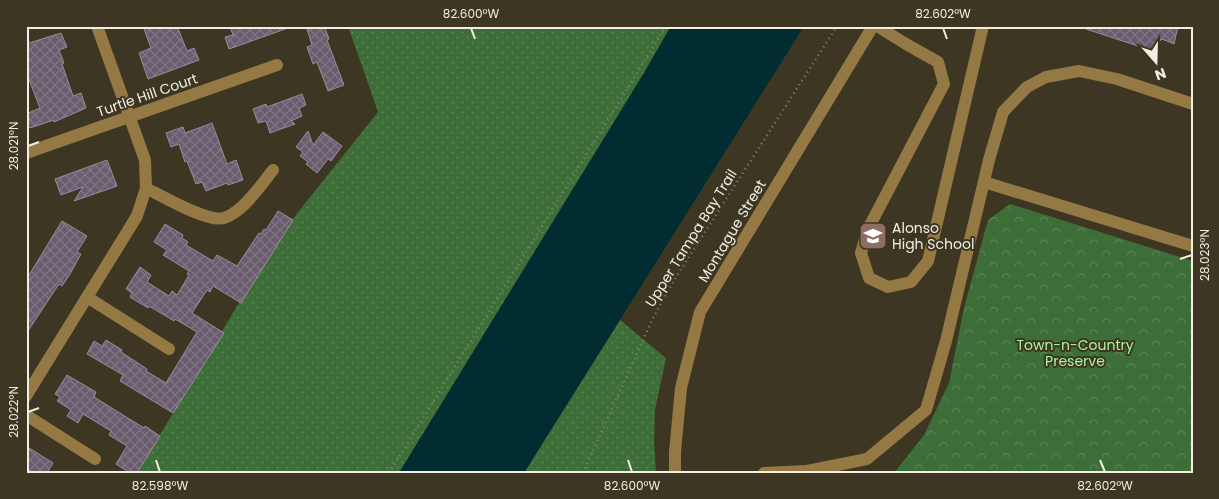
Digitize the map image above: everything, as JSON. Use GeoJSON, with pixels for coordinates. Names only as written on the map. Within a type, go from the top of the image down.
{"type":"FeatureCollection","features":[{"type":"Feature","properties":{"kind":"street"},"geometry":{"type":"LineString","coordinates":[[26,396],[137,216],[146,188],[145,160],[97,26]]}},
{"type":"Feature","properties":{"kind":"street","name":"Montague Street"},"geometry":{"type":"LineString","coordinates":[[675,473],[681,388],[700,312],[873,26]]}},
{"type":"Feature","properties":{"kind":"street"},"geometry":{"type":"LineString","coordinates":[[877,26],[938,62],[944,84],[868,229],[860,254],[869,278],[888,287],[911,282],[928,261],[983,26]]}},
{"type":"Feature","properties":{"kind":"street","name":"Turtle Hill Court"},"geometry":{"type":"LineString","coordinates":[[26,153],[277,65]]}},
{"type":"Feature","properties":{"kind":"street"},"geometry":{"type":"LineString","coordinates":[[764,473],[807,471],[867,459],[926,410],[946,341],[984,182],[1003,112],[1027,87],[1046,77],[1079,71],[1117,79],[1193,104]]}},
{"type":"Feature","properties":{"kind":"street"},"geometry":{"type":"LineString","coordinates":[[146,188],[202,216],[223,218],[242,206],[274,170]]}},
{"type":"Feature","properties":{"kind":"street"},"geometry":{"type":"LineString","coordinates":[[984,182],[1193,246]]}},
{"type":"Feature","properties":{"kind":"street"},"geometry":{"type":"LineString","coordinates":[[87,296],[169,350]]}},
{"type":"Feature","properties":{"kind":"street"},"geometry":{"type":"LineString","coordinates":[[26,415],[95,458]]}},
{"type":"Feature","properties":{"kind":"path"},"geometry":{"type":"LineString","coordinates":[[389,473],[666,26]]}},
{"type":"Feature","properties":{"kind":"path","name":"Upper Tampa Bay Trail"},"geometry":{"type":"LineString","coordinates":[[584,473],[648,328],[673,282],[837,26]]}},
{"type":"Feature","properties":{"kind":"green space"},"geometry":{"type":"Polygon","coordinates":[[[348,26],[671,26],[399,473],[137,473],[279,236],[378,112],[348,26]]]}},
{"type":"Feature","properties":{"kind":"green space","name":"Town-n-Country Preserve"},"geometry":{"type":"Polygon","coordinates":[[[1010,204],[1193,261],[1193,473],[894,473],[924,435],[949,383],[964,308],[988,220],[1010,204]]]}},
{"type":"Feature","properties":{"kind":"green space"},"geometry":{"type":"Polygon","coordinates":[[[620,320],[666,358],[655,410],[656,473],[524,473],[620,320]]]}},
{"type":"Feature","properties":{"kind":"water"},"geometry":{"type":"Polygon","coordinates":[[[671,26],[804,26],[524,473],[399,473],[644,73],[671,26]]]}},
{"type":"Feature","properties":{"kind":"building"},"geometry":{"type":"Polygon","coordinates":[[[143,26],[177,26],[187,51],[194,48],[199,60],[148,79],[139,53],[151,48],[143,26]]]}},
{"type":"Feature","properties":{"kind":"building"},"geometry":{"type":"Polygon","coordinates":[[[230,26],[287,26],[288,28],[229,49],[225,37],[233,35],[230,26]]]}},
{"type":"Feature","properties":{"kind":"building"},"geometry":{"type":"Polygon","coordinates":[[[306,26],[324,26],[329,39],[327,40],[344,85],[328,91],[317,62],[313,64],[307,47],[312,45],[306,26]]]}},
{"type":"Feature","properties":{"kind":"building"},"geometry":{"type":"Polygon","coordinates":[[[1086,26],[1178,26],[1174,44],[1162,39],[1148,53],[1141,47],[1086,29],[1086,26]]]}},
{"type":"Feature","properties":{"kind":"building"},"geometry":{"type":"Polygon","coordinates":[[[61,33],[67,47],[59,50],[64,63],[62,64],[73,96],[81,93],[86,108],[54,122],[54,120],[26,128],[26,114],[40,108],[26,72],[26,44],[61,33]]]}},
{"type":"Feature","properties":{"kind":"building"},"geometry":{"type":"Polygon","coordinates":[[[302,94],[306,105],[299,108],[302,116],[291,121],[295,124],[270,133],[266,121],[258,123],[253,109],[266,104],[267,107],[302,94]]]}},
{"type":"Feature","properties":{"kind":"building"},"geometry":{"type":"Polygon","coordinates":[[[212,123],[227,164],[236,160],[243,180],[228,185],[227,183],[206,191],[202,182],[196,184],[187,161],[185,162],[179,144],[171,147],[166,133],[183,127],[185,133],[212,123]]]}},
{"type":"Feature","properties":{"kind":"building"},"geometry":{"type":"Polygon","coordinates":[[[308,131],[313,145],[323,132],[342,146],[331,161],[328,159],[317,173],[306,164],[308,162],[300,156],[303,152],[296,147],[308,131]]]}},
{"type":"Feature","properties":{"kind":"building"},"geometry":{"type":"Polygon","coordinates":[[[107,160],[117,186],[74,201],[83,187],[61,195],[55,179],[107,160]]]}},
{"type":"Feature","properties":{"kind":"building"},"geometry":{"type":"Polygon","coordinates":[[[278,211],[293,220],[241,303],[213,286],[210,292],[207,290],[192,313],[224,333],[173,413],[120,381],[123,375],[87,354],[94,341],[102,346],[106,340],[147,369],[146,371],[166,383],[197,332],[149,306],[148,308],[130,297],[132,293],[126,289],[140,267],[151,275],[147,282],[169,296],[172,291],[177,295],[189,275],[187,274],[189,271],[163,255],[167,250],[154,242],[165,224],[183,235],[182,238],[188,242],[186,245],[213,261],[217,255],[237,266],[259,233],[261,234],[264,229],[266,230],[278,211]]]}},
{"type":"Feature","properties":{"kind":"building"},"geometry":{"type":"Polygon","coordinates":[[[62,221],[87,236],[77,252],[81,254],[70,274],[62,286],[59,284],[26,334],[26,280],[62,221]]]}},
{"type":"Feature","properties":{"kind":"building"},"geometry":{"type":"Polygon","coordinates":[[[67,375],[96,392],[94,397],[160,436],[137,473],[130,473],[116,464],[127,446],[109,435],[111,431],[83,414],[78,423],[67,416],[71,410],[57,401],[60,397],[55,394],[67,375]]]}},
{"type":"Feature","properties":{"kind":"building"},"geometry":{"type":"Polygon","coordinates":[[[26,446],[53,463],[47,473],[26,473],[26,446]]]}},
{"type":"Feature","properties":{"kind":"place","name":"Alonso High School"},"geometry":{"type":"Point","coordinates":[873,236]}}]}
